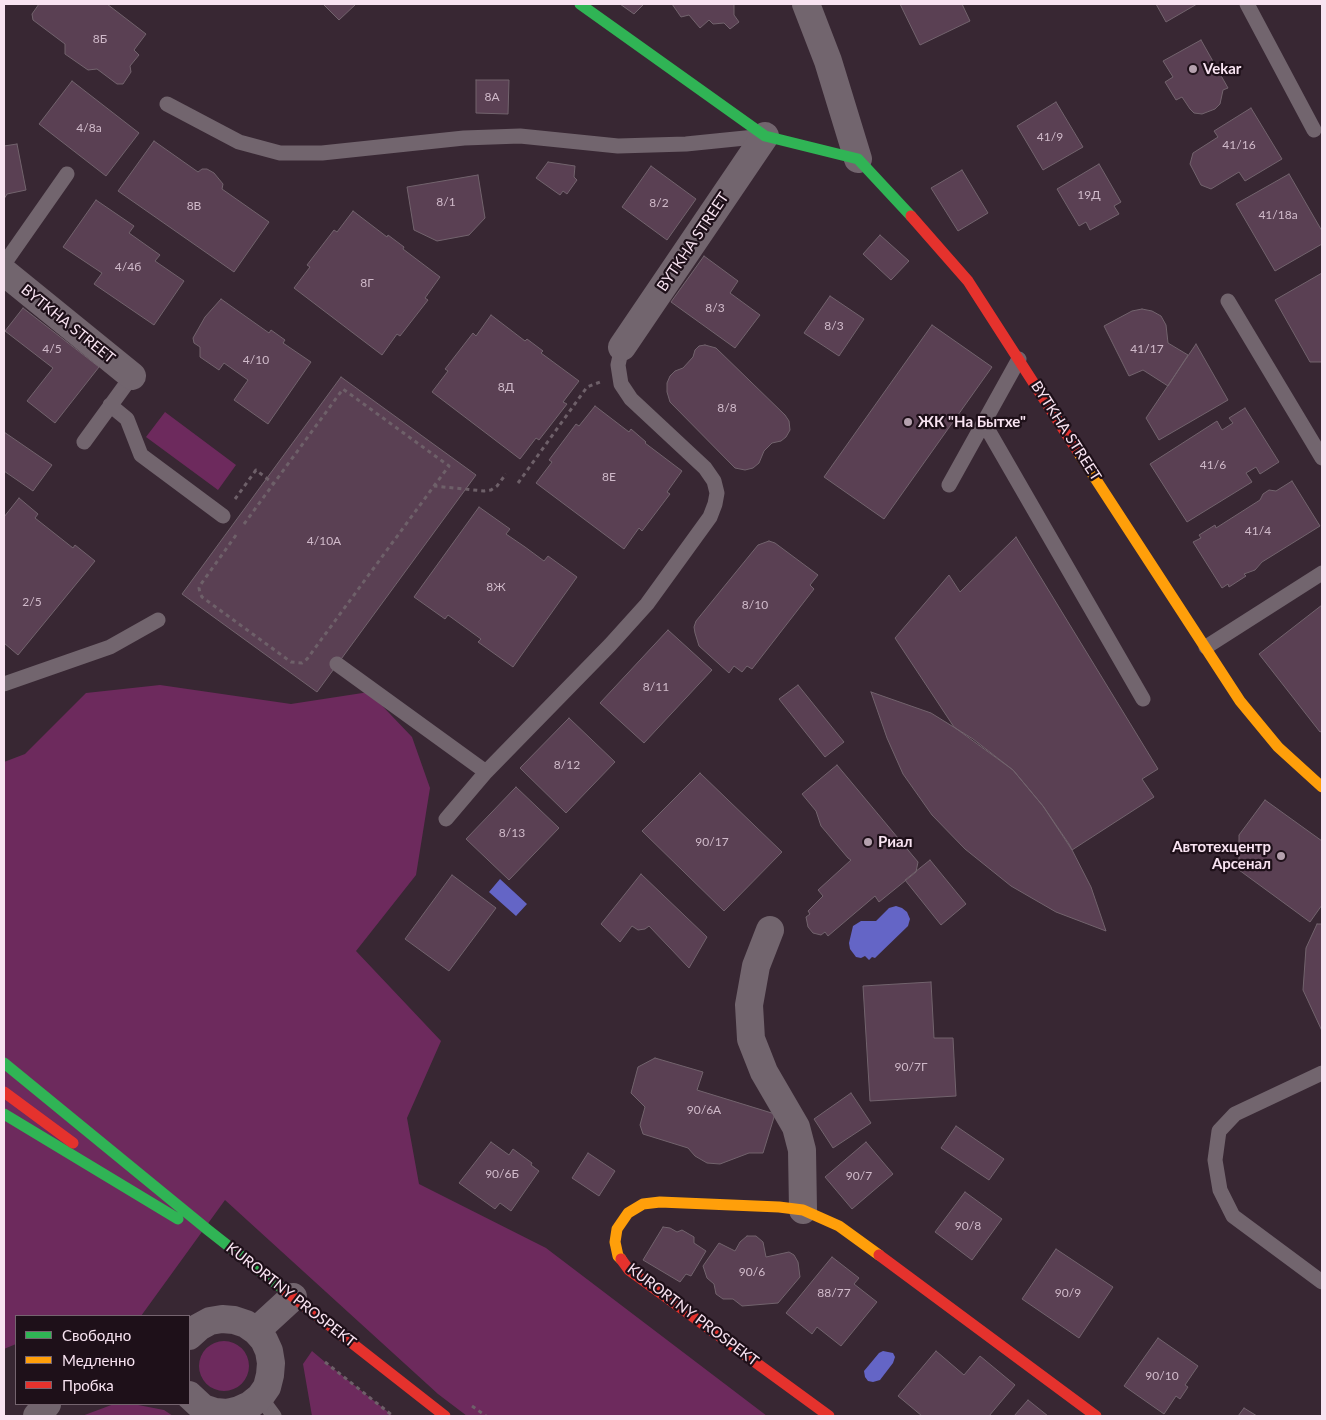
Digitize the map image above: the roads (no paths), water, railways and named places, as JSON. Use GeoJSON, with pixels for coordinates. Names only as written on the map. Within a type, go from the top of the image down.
{"type":"FeatureCollection","features":[{"type":"Feature","properties":{"kind":"street"},"geometry":{"type":"LineString","coordinates":[[580,4],[764,136],[858,159]]}},
{"type":"Feature","properties":{"kind":"street"},"geometry":{"type":"LineString","coordinates":[[806,4],[828,61],[858,159]]}},
{"type":"Feature","properties":{"kind":"street","name":"BYTKHA STREET"},"geometry":{"type":"LineString","coordinates":[[622,347],[764,136]]}},
{"type":"Feature","properties":{"kind":"street","name":"BYTKHA STREET"},"geometry":{"type":"LineString","coordinates":[[858,159],[932,238],[968,281],[1240,700],[1278,747],[1322,787]]}},
{"type":"Feature","properties":{"kind":"street","name":"BYTKHA STREET"},"geometry":{"type":"LineString","coordinates":[[4,272],[132,376]]}},
{"type":"Feature","properties":{"kind":"street"},"geometry":{"type":"LineString","coordinates":[[770,930],[756,966],[749,1005],[751,1039],[764,1072],[796,1127],[802,1150],[803,1210]]}},
{"type":"Feature","properties":{"kind":"street","name":"KURORTNY PROSPEKT"},"geometry":{"type":"LineString","coordinates":[[4,1063],[208,1230],[445,1416]]}},
{"type":"Feature","properties":{"kind":"street","name":"KURORTNY PROSPEKT"},"geometry":{"type":"LineString","coordinates":[[4,1092],[178,1219],[208,1230]]}},
{"type":"Feature","properties":{"kind":"street"},"geometry":{"type":"LineString","coordinates":[[4,1114],[178,1219]]}},
{"type":"Feature","properties":{"kind":"street","name":"KURORTNY PROSPEKT"},"geometry":{"type":"LineString","coordinates":[[829,1416],[629,1270],[618,1256],[615,1242],[617,1229],[628,1213],[643,1204],[660,1202],[778,1207],[803,1210],[839,1226],[1096,1416]]}},
{"type":"Feature","properties":{"kind":"street"},"geometry":{"type":"LineString","coordinates":[[256,1331],[293,1298]]}},
{"type":"Feature","properties":{"kind":"street"},"geometry":{"type":"LineString","coordinates":[[190,1335],[210,1321],[222,1319],[246,1324],[264,1340],[269,1351],[271,1363],[267,1387],[267,1406],[250,1405],[227,1413],[215,1412],[204,1408],[190,1397]]}},
{"type":"Feature","properties":{"kind":"street"},"geometry":{"type":"LineString","coordinates":[[37,1416],[46,1405]]}},
{"type":"Feature","properties":{"kind":"lane"},"geometry":{"type":"LineString","coordinates":[[1247,4],[1314,130]]}},
{"type":"Feature","properties":{"kind":"lane"},"geometry":{"type":"LineString","coordinates":[[167,104],[239,142],[280,153],[322,153],[482,137],[520,136],[618,146],[686,144],[764,136]]}},
{"type":"Feature","properties":{"kind":"lane"},"geometry":{"type":"LineString","coordinates":[[4,264],[67,174]]}},
{"type":"Feature","properties":{"kind":"lane"},"geometry":{"type":"LineString","coordinates":[[1228,301],[1322,458]]}},
{"type":"Feature","properties":{"kind":"lane"},"geometry":{"type":"LineString","coordinates":[[446,819],[486,772],[610,645],[647,604],[710,517],[716,504],[717,493],[714,481],[705,468],[631,399],[621,384],[618,365],[622,347]]}},
{"type":"Feature","properties":{"kind":"lane"},"geometry":{"type":"LineString","coordinates":[[949,485],[1019,359]]}},
{"type":"Feature","properties":{"kind":"lane"},"geometry":{"type":"LineString","coordinates":[[84,442],[132,376]]}},
{"type":"Feature","properties":{"kind":"lane"},"geometry":{"type":"LineString","coordinates":[[110,404],[127,419],[141,455],[223,516]]}},
{"type":"Feature","properties":{"kind":"lane"},"geometry":{"type":"LineString","coordinates":[[984,423],[1143,699]]}},
{"type":"Feature","properties":{"kind":"lane"},"geometry":{"type":"LineString","coordinates":[[1206,647],[1322,573]]}},
{"type":"Feature","properties":{"kind":"lane"},"geometry":{"type":"LineString","coordinates":[[4,684],[110,648],[158,620]]}},
{"type":"Feature","properties":{"kind":"lane"},"geometry":{"type":"LineString","coordinates":[[337,664],[486,772]]}},
{"type":"Feature","properties":{"kind":"lane"},"geometry":{"type":"LineString","coordinates":[[1322,1073],[1235,1114],[1218,1131],[1215,1160],[1220,1190],[1234,1216],[1322,1282]]}},
{"type":"Feature","properties":{"kind":"place","name":"Vekar"},"geometry":{"type":"Point","coordinates":[1193,69]}},
{"type":"Feature","properties":{"kind":"place","name":"ЖК \"На Бытхе\""},"geometry":{"type":"Point","coordinates":[908,422]}},
{"type":"Feature","properties":{"kind":"place","name":"Риал"},"geometry":{"type":"Point","coordinates":[868,842]}},
{"type":"Feature","properties":{"kind":"place","name":"Автотехцентр Арсенал"},"geometry":{"type":"Point","coordinates":[1281,856]}}]}
